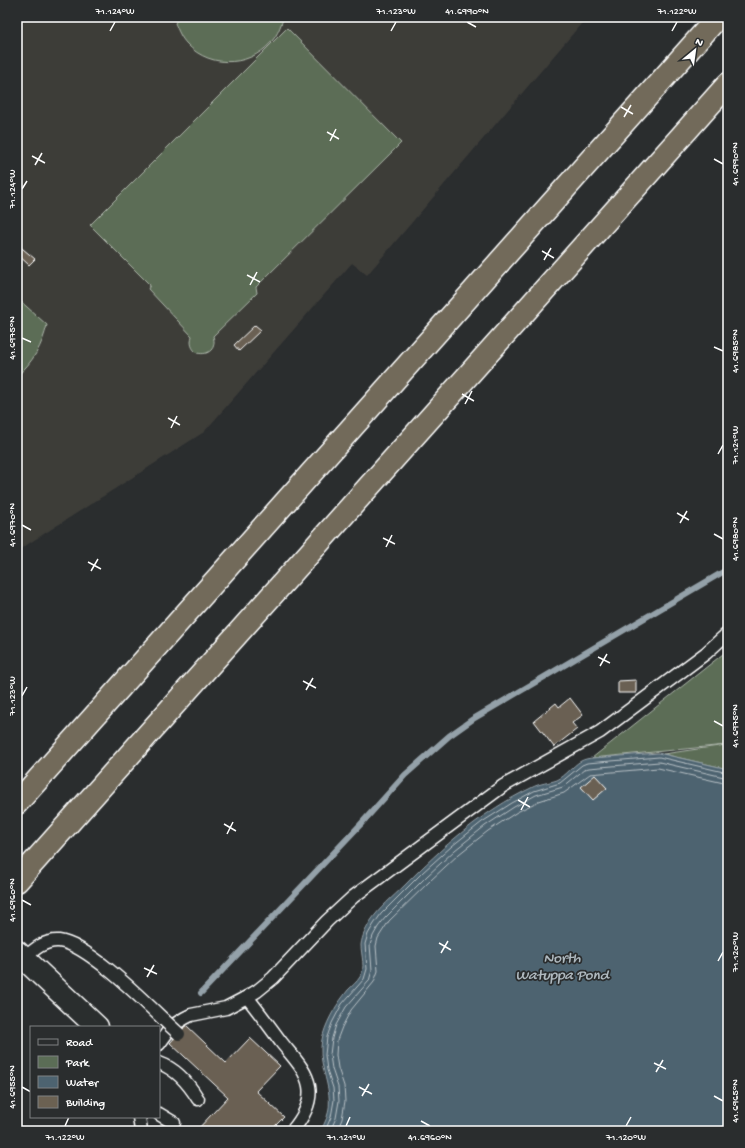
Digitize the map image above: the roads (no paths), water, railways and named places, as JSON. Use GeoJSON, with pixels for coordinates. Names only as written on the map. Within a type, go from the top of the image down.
{"type":"FeatureCollection","features":[{"type":"Feature","properties":{"kind":"highway"},"geometry":{"type":"LineString","coordinates":[[17,803],[718,17]]}},
{"type":"Feature","properties":{"kind":"highway"},"geometry":{"type":"LineString","coordinates":[[17,881],[728,84]]}},
{"type":"Feature","properties":{"kind":"street"},"geometry":{"type":"LineString","coordinates":[[21,955],[96,1026]]}},
{"type":"Feature","properties":{"kind":"lane"},"geometry":{"type":"LineString","coordinates":[[160,1043],[172,1026],[184,1018],[226,1008],[247,997],[272,978],[327,921],[353,897],[504,786],[600,732],[706,653],[728,633]]}},
{"type":"Feature","properties":{"kind":"lane"},"geometry":{"type":"LineString","coordinates":[[21,955],[41,945],[58,941],[68,943],[94,959],[130,988],[179,1034]]}},
{"type":"Feature","properties":{"kind":"lane"},"geometry":{"type":"LineString","coordinates":[[247,997],[298,1063],[307,1079],[309,1087],[308,1102],[301,1119],[292,1131]]}},
{"type":"Feature","properties":{"kind":"lane"},"geometry":{"type":"LineString","coordinates":[[160,1064],[176,1073],[192,1089],[198,1099]]}},
{"type":"Feature","properties":{"kind":"lane"},"geometry":{"type":"LineString","coordinates":[[160,1115],[174,1123]]}},
{"type":"Feature","properties":{"kind":"lane"},"geometry":{"type":"LineString","coordinates":[[139,1118],[141,1131]]}},
{"type":"Feature","properties":{"kind":"water","name":"North Watuppa Pond"},"geometry":{"type":"Polygon","coordinates":[[[658,753],[728,769],[728,1131],[320,1131],[327,1118],[329,1106],[329,1094],[322,1060],[321,1048],[323,1035],[330,1017],[348,990],[359,979],[362,973],[362,939],[370,922],[386,903],[448,844],[480,819],[513,797],[534,786],[557,780],[578,763],[587,759],[658,753]]]}},
{"type":"Feature","properties":{"kind":"waterway"},"geometry":{"type":"LineString","coordinates":[[201,993],[360,825],[405,775],[449,736],[473,719],[728,569]]}}]}
